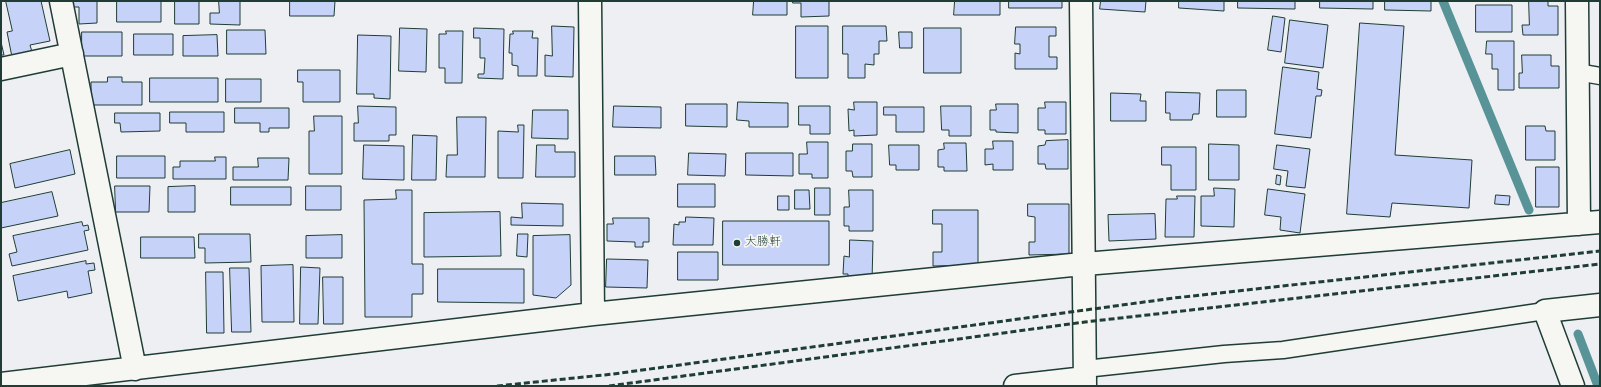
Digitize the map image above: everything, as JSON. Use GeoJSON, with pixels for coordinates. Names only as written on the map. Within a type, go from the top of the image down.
{"type":"FeatureCollection","features":[{"type":"Feature","properties":{"kind":"street"},"geometry":{"type":"LineString","coordinates":[[61,1],[135,369]]}},
{"type":"Feature","properties":{"kind":"street"},"geometry":{"type":"LineString","coordinates":[[590,1],[593,314]]}},
{"type":"Feature","properties":{"kind":"street"},"geometry":{"type":"LineString","coordinates":[[1015,386],[1085,378],[1081,1]]}},
{"type":"Feature","properties":{"kind":"street"},"geometry":{"type":"LineString","coordinates":[[1,384],[593,314],[1084,264],[1590,223],[1577,72],[1577,1]]}},
{"type":"Feature","properties":{"kind":"street"},"geometry":{"type":"LineString","coordinates":[[1,69],[72,54]]}},
{"type":"Feature","properties":{"kind":"street"},"geometry":{"type":"LineString","coordinates":[[1573,386],[1545,311],[1600,305]]}},
{"type":"Feature","properties":{"kind":"lane"},"geometry":{"type":"LineString","coordinates":[[1577,72],[1600,76]]}},
{"type":"Feature","properties":{"kind":"lane"},"geometry":{"type":"LineString","coordinates":[[1085,378],[1224,354],[1283,350],[1545,311]]}},
{"type":"Feature","properties":{"kind":"building"},"geometry":{"type":"Polygon","coordinates":[[[6,1],[41,1],[50,41],[30,45],[32,52],[12,57],[7,32],[12,31],[6,1]]]}},
{"type":"Feature","properties":{"kind":"building"},"geometry":{"type":"Polygon","coordinates":[[[73,1],[97,1],[97,23],[79,24],[79,7],[73,7],[73,1]]]}},
{"type":"Feature","properties":{"kind":"building"},"geometry":{"type":"Polygon","coordinates":[[[117,1],[161,1],[161,22],[117,22],[117,1]]]}},
{"type":"Feature","properties":{"kind":"building"},"geometry":{"type":"Polygon","coordinates":[[[175,1],[199,1],[199,24],[175,24],[175,1]]]}},
{"type":"Feature","properties":{"kind":"building"},"geometry":{"type":"Polygon","coordinates":[[[219,1],[240,1],[240,25],[210,24],[210,13],[219,13],[219,1]]]}},
{"type":"Feature","properties":{"kind":"building"},"geometry":{"type":"Polygon","coordinates":[[[290,1],[335,1],[334,16],[290,16],[290,1]]]}},
{"type":"Feature","properties":{"kind":"building"},"geometry":{"type":"Polygon","coordinates":[[[754,1],[787,1],[787,15],[753,15],[754,1]]]}},
{"type":"Feature","properties":{"kind":"building"},"geometry":{"type":"Polygon","coordinates":[[[793,1],[829,1],[829,16],[801,17],[801,3],[793,3],[793,1]]]}},
{"type":"Feature","properties":{"kind":"building"},"geometry":{"type":"Polygon","coordinates":[[[955,1],[1000,1],[1000,15],[954,15],[955,1]]]}},
{"type":"Feature","properties":{"kind":"building"},"geometry":{"type":"Polygon","coordinates":[[[1009,1],[1062,1],[1062,8],[1009,8],[1009,1]]]}},
{"type":"Feature","properties":{"kind":"building"},"geometry":{"type":"Polygon","coordinates":[[[1101,1],[1146,1],[1145,12],[1100,9],[1101,1]]]}},
{"type":"Feature","properties":{"kind":"building"},"geometry":{"type":"Polygon","coordinates":[[[1179,1],[1224,1],[1224,11],[1179,8],[1179,1]]]}},
{"type":"Feature","properties":{"kind":"building"},"geometry":{"type":"Polygon","coordinates":[[[1238,1],[1295,1],[1295,9],[1238,8],[1238,1]]]}},
{"type":"Feature","properties":{"kind":"building"},"geometry":{"type":"Polygon","coordinates":[[[1320,1],[1373,1],[1373,9],[1320,8],[1320,1]]]}},
{"type":"Feature","properties":{"kind":"building"},"geometry":{"type":"Polygon","coordinates":[[[1385,1],[1431,1],[1431,11],[1385,10],[1385,1]]]}},
{"type":"Feature","properties":{"kind":"building"},"geometry":{"type":"Polygon","coordinates":[[[1529,1],[1548,1],[1548,6],[1558,6],[1558,35],[1523,35],[1522,25],[1529,25],[1529,1]]]}},
{"type":"Feature","properties":{"kind":"building"},"geometry":{"type":"Polygon","coordinates":[[[1476,5],[1512,5],[1512,32],[1476,32],[1476,5]]]}},
{"type":"Feature","properties":{"kind":"building"},"geometry":{"type":"Polygon","coordinates":[[[1273,16],[1285,18],[1281,52],[1268,50],[1273,16]]]}},
{"type":"Feature","properties":{"kind":"building"},"geometry":{"type":"Polygon","coordinates":[[[1290,20],[1328,25],[1323,68],[1285,63],[1290,20]]]}},
{"type":"Feature","properties":{"kind":"building"},"geometry":{"type":"Polygon","coordinates":[[[1360,23],[1404,26],[1395,155],[1472,160],[1469,208],[1392,203],[1390,217],[1347,214],[1360,23]]]}},
{"type":"Feature","properties":{"kind":"building"},"geometry":{"type":"Polygon","coordinates":[[[552,26],[574,27],[573,77],[545,76],[545,55],[552,56],[552,26]]]}},
{"type":"Feature","properties":{"kind":"building"},"geometry":{"type":"Polygon","coordinates":[[[796,26],[828,26],[828,78],[796,78],[796,26]]]}},
{"type":"Feature","properties":{"kind":"building"},"geometry":{"type":"Polygon","coordinates":[[[843,26],[886,26],[887,41],[879,41],[879,54],[874,54],[874,65],[865,64],[865,78],[848,78],[848,54],[843,54],[843,26]]]}},
{"type":"Feature","properties":{"kind":"building"},"geometry":{"type":"Polygon","coordinates":[[[1016,27],[1056,27],[1056,36],[1049,36],[1049,57],[1057,57],[1057,69],[1015,69],[1015,53],[1020,54],[1020,44],[1015,44],[1016,27]]]}},
{"type":"Feature","properties":{"kind":"building"},"geometry":{"type":"Polygon","coordinates":[[[400,28],[427,29],[426,72],[399,71],[400,28]]]}},
{"type":"Feature","properties":{"kind":"building"},"geometry":{"type":"Polygon","coordinates":[[[474,28],[504,29],[503,79],[478,78],[478,74],[484,74],[485,58],[480,58],[480,38],[474,38],[474,28]]]}},
{"type":"Feature","properties":{"kind":"building"},"geometry":{"type":"Polygon","coordinates":[[[924,28],[961,28],[961,73],[924,73],[924,28]]]}},
{"type":"Feature","properties":{"kind":"building"},"geometry":{"type":"Polygon","coordinates":[[[227,30],[265,30],[266,54],[227,54],[227,30]]]}},
{"type":"Feature","properties":{"kind":"building"},"geometry":{"type":"Polygon","coordinates":[[[446,31],[463,31],[462,83],[445,83],[445,68],[439,68],[439,34],[446,34],[446,31]]]}},
{"type":"Feature","properties":{"kind":"building"},"geometry":{"type":"Polygon","coordinates":[[[513,31],[533,31],[532,38],[538,38],[537,76],[518,76],[518,66],[512,65],[512,53],[509,53],[510,34],[513,34],[513,31]]]}},
{"type":"Feature","properties":{"kind":"building"},"geometry":{"type":"Polygon","coordinates":[[[82,32],[122,32],[122,56],[82,56],[82,32]]]}},
{"type":"Feature","properties":{"kind":"building"},"geometry":{"type":"Polygon","coordinates":[[[899,32],[912,32],[912,48],[900,48],[899,32]]]}},
{"type":"Feature","properties":{"kind":"building"},"geometry":{"type":"Polygon","coordinates":[[[134,34],[173,34],[173,55],[134,55],[134,34]]]}},
{"type":"Feature","properties":{"kind":"building"},"geometry":{"type":"Polygon","coordinates":[[[217,35],[218,56],[183,56],[183,36],[217,35]]]}},
{"type":"Feature","properties":{"kind":"building"},"geometry":{"type":"Polygon","coordinates":[[[358,35],[391,36],[390,99],[374,98],[374,94],[357,94],[358,35]]]}},
{"type":"Feature","properties":{"kind":"building"},"geometry":{"type":"Polygon","coordinates":[[[1487,41],[1514,41],[1514,90],[1498,90],[1498,69],[1492,69],[1492,54],[1486,54],[1487,41]]]}},
{"type":"Feature","properties":{"kind":"building"},"geometry":{"type":"Polygon","coordinates":[[[1,42],[4,55],[1,55],[1,42]]]}},
{"type":"Feature","properties":{"kind":"building"},"geometry":{"type":"Polygon","coordinates":[[[1522,55],[1551,55],[1551,66],[1559,66],[1559,88],[1519,88],[1519,73],[1522,73],[1522,55]]]}},
{"type":"Feature","properties":{"kind":"building"},"geometry":{"type":"Polygon","coordinates":[[[1283,67],[1319,72],[1317,89],[1322,90],[1321,96],[1316,96],[1311,138],[1275,134],[1283,67]]]}},
{"type":"Feature","properties":{"kind":"building"},"geometry":{"type":"Polygon","coordinates":[[[298,70],[340,70],[340,102],[303,102],[303,82],[298,82],[298,70]]]}},
{"type":"Feature","properties":{"kind":"building"},"geometry":{"type":"Polygon","coordinates":[[[108,77],[122,77],[122,82],[142,82],[142,105],[91,105],[91,82],[107,82],[108,77]]]}},
{"type":"Feature","properties":{"kind":"building"},"geometry":{"type":"Polygon","coordinates":[[[150,78],[218,78],[218,102],[150,102],[150,78]]]}},
{"type":"Feature","properties":{"kind":"building"},"geometry":{"type":"Polygon","coordinates":[[[226,79],[261,79],[261,102],[226,102],[226,79]]]}},
{"type":"Feature","properties":{"kind":"building"},"geometry":{"type":"Polygon","coordinates":[[[1217,90],[1246,90],[1246,117],[1217,117],[1217,90]]]}},
{"type":"Feature","properties":{"kind":"building"},"geometry":{"type":"Polygon","coordinates":[[[1166,92],[1200,93],[1199,114],[1193,114],[1192,120],[1170,120],[1170,113],[1166,113],[1166,92]]]}},
{"type":"Feature","properties":{"kind":"building"},"geometry":{"type":"Polygon","coordinates":[[[1111,93],[1141,94],[1140,101],[1146,101],[1146,121],[1111,121],[1111,93]]]}},
{"type":"Feature","properties":{"kind":"building"},"geometry":{"type":"Polygon","coordinates":[[[738,102],[788,103],[788,127],[749,127],[749,121],[737,120],[738,102]]]}},
{"type":"Feature","properties":{"kind":"building"},"geometry":{"type":"Polygon","coordinates":[[[854,102],[877,102],[877,135],[854,136],[854,130],[849,131],[848,109],[854,110],[854,102]]]}},
{"type":"Feature","properties":{"kind":"building"},"geometry":{"type":"Polygon","coordinates":[[[1045,102],[1066,102],[1066,134],[1045,134],[1045,130],[1038,130],[1038,108],[1045,108],[1045,102]]]}},
{"type":"Feature","properties":{"kind":"building"},"geometry":{"type":"Polygon","coordinates":[[[686,104],[727,104],[727,127],[686,126],[686,104]]]}},
{"type":"Feature","properties":{"kind":"building"},"geometry":{"type":"Polygon","coordinates":[[[996,104],[1018,104],[1018,133],[996,132],[996,130],[990,130],[990,110],[996,110],[996,104]]]}},
{"type":"Feature","properties":{"kind":"building"},"geometry":{"type":"Polygon","coordinates":[[[358,106],[396,107],[396,135],[389,135],[389,141],[354,141],[354,123],[358,123],[358,106]]]}},
{"type":"Feature","properties":{"kind":"building"},"geometry":{"type":"Polygon","coordinates":[[[614,106],[661,107],[661,128],[613,127],[614,106]]]}},
{"type":"Feature","properties":{"kind":"building"},"geometry":{"type":"Polygon","coordinates":[[[799,106],[830,106],[830,134],[810,134],[810,125],[799,125],[799,106]]]}},
{"type":"Feature","properties":{"kind":"building"},"geometry":{"type":"Polygon","coordinates":[[[941,106],[971,106],[971,136],[949,136],[949,130],[942,130],[941,106]]]}},
{"type":"Feature","properties":{"kind":"building"},"geometry":{"type":"Polygon","coordinates":[[[884,107],[924,107],[924,132],[896,132],[896,115],[884,115],[884,107]]]}},
{"type":"Feature","properties":{"kind":"building"},"geometry":{"type":"Polygon","coordinates":[[[235,108],[289,108],[289,128],[269,128],[269,132],[260,132],[260,123],[235,123],[235,108]]]}},
{"type":"Feature","properties":{"kind":"building"},"geometry":{"type":"Polygon","coordinates":[[[533,110],[568,110],[568,139],[532,138],[533,110]]]}},
{"type":"Feature","properties":{"kind":"building"},"geometry":{"type":"Polygon","coordinates":[[[170,112],[224,112],[224,132],[186,132],[186,123],[170,123],[170,112]]]}},
{"type":"Feature","properties":{"kind":"building"},"geometry":{"type":"Polygon","coordinates":[[[115,113],[160,113],[160,131],[121,132],[120,123],[115,123],[115,113]]]}},
{"type":"Feature","properties":{"kind":"building"},"geometry":{"type":"Polygon","coordinates":[[[314,116],[342,116],[342,174],[309,174],[309,131],[314,131],[314,116]]]}},
{"type":"Feature","properties":{"kind":"building"},"geometry":{"type":"Polygon","coordinates":[[[457,117],[486,117],[485,177],[446,177],[447,155],[457,155],[457,117]]]}},
{"type":"Feature","properties":{"kind":"building"},"geometry":{"type":"Polygon","coordinates":[[[518,125],[524,125],[523,178],[498,178],[498,131],[518,132],[518,125]]]}},
{"type":"Feature","properties":{"kind":"building"},"geometry":{"type":"Polygon","coordinates":[[[1526,126],[1545,126],[1546,131],[1555,131],[1555,160],[1526,160],[1526,126]]]}},
{"type":"Feature","properties":{"kind":"building"},"geometry":{"type":"Polygon","coordinates":[[[413,135],[437,136],[436,180],[412,180],[413,135]]]}},
{"type":"Feature","properties":{"kind":"building"},"geometry":{"type":"Polygon","coordinates":[[[1068,140],[1068,169],[1046,169],[1045,164],[1038,164],[1038,146],[1045,145],[1046,141],[1068,140]]]}},
{"type":"Feature","properties":{"kind":"building"},"geometry":{"type":"Polygon","coordinates":[[[993,141],[1013,141],[1013,170],[993,170],[993,164],[985,165],[985,149],[993,149],[993,141]]]}},
{"type":"Feature","properties":{"kind":"building"},"geometry":{"type":"Polygon","coordinates":[[[807,142],[828,142],[828,178],[812,178],[812,174],[799,174],[799,154],[807,154],[807,142]]]}},
{"type":"Feature","properties":{"kind":"building"},"geometry":{"type":"Polygon","coordinates":[[[944,143],[966,143],[967,171],[944,171],[944,167],[938,167],[938,150],[944,149],[944,143]]]}},
{"type":"Feature","properties":{"kind":"building"},"geometry":{"type":"Polygon","coordinates":[[[853,144],[872,144],[872,177],[853,177],[852,171],[846,171],[846,151],[852,151],[853,144]]]}},
{"type":"Feature","properties":{"kind":"building"},"geometry":{"type":"Polygon","coordinates":[[[1209,144],[1239,145],[1239,180],[1209,180],[1209,144]]]}},
{"type":"Feature","properties":{"kind":"building"},"geometry":{"type":"Polygon","coordinates":[[[364,145],[404,146],[404,180],[363,179],[364,145]]]}},
{"type":"Feature","properties":{"kind":"building"},"geometry":{"type":"Polygon","coordinates":[[[537,145],[555,145],[555,152],[575,152],[575,177],[536,177],[537,145]]]}},
{"type":"Feature","properties":{"kind":"building"},"geometry":{"type":"Polygon","coordinates":[[[889,145],[919,145],[919,170],[896,170],[896,165],[890,165],[889,145]]]}},
{"type":"Feature","properties":{"kind":"building"},"geometry":{"type":"Polygon","coordinates":[[[1277,145],[1310,149],[1305,188],[1286,186],[1288,171],[1274,169],[1277,145]]]}},
{"type":"Feature","properties":{"kind":"building"},"geometry":{"type":"Polygon","coordinates":[[[1162,147],[1196,147],[1196,190],[1171,190],[1171,165],[1162,165],[1162,147]]]}},
{"type":"Feature","properties":{"kind":"building"},"geometry":{"type":"Polygon","coordinates":[[[70,150],[75,174],[15,188],[10,164],[70,150]]]}},
{"type":"Feature","properties":{"kind":"building"},"geometry":{"type":"Polygon","coordinates":[[[689,153],[726,154],[725,176],[688,175],[689,153]]]}},
{"type":"Feature","properties":{"kind":"building"},"geometry":{"type":"Polygon","coordinates":[[[746,153],[793,153],[793,176],[746,175],[746,153]]]}},
{"type":"Feature","properties":{"kind":"building"},"geometry":{"type":"Polygon","coordinates":[[[117,156],[165,156],[165,178],[117,178],[117,156]]]}},
{"type":"Feature","properties":{"kind":"building"},"geometry":{"type":"Polygon","coordinates":[[[615,156],[655,156],[656,175],[615,175],[615,156]]]}},
{"type":"Feature","properties":{"kind":"building"},"geometry":{"type":"Polygon","coordinates":[[[215,157],[226,157],[226,179],[173,179],[173,167],[180,167],[180,161],[215,161],[215,157]]]}},
{"type":"Feature","properties":{"kind":"building"},"geometry":{"type":"Polygon","coordinates":[[[258,158],[289,158],[288,180],[233,180],[233,167],[258,167],[258,158]]]}},
{"type":"Feature","properties":{"kind":"building"},"geometry":{"type":"Polygon","coordinates":[[[1536,167],[1559,167],[1559,207],[1536,207],[1536,167]]]}},
{"type":"Feature","properties":{"kind":"building"},"geometry":{"type":"Polygon","coordinates":[[[1277,175],[1281,176],[1280,185],[1276,184],[1277,175]]]}},
{"type":"Feature","properties":{"kind":"building"},"geometry":{"type":"Polygon","coordinates":[[[678,184],[715,184],[715,207],[678,207],[678,184]]]}},
{"type":"Feature","properties":{"kind":"building"},"geometry":{"type":"Polygon","coordinates":[[[115,186],[150,186],[149,212],[116,212],[115,186]]]}},
{"type":"Feature","properties":{"kind":"building"},"geometry":{"type":"Polygon","coordinates":[[[195,186],[195,212],[168,212],[168,187],[195,186]]]}},
{"type":"Feature","properties":{"kind":"building"},"geometry":{"type":"Polygon","coordinates":[[[306,186],[341,186],[341,210],[306,210],[306,186]]]}},
{"type":"Feature","properties":{"kind":"building"},"geometry":{"type":"Polygon","coordinates":[[[231,187],[291,187],[291,205],[231,205],[231,187]]]}},
{"type":"Feature","properties":{"kind":"building"},"geometry":{"type":"Polygon","coordinates":[[[815,188],[830,188],[830,215],[815,215],[815,188]]]}},
{"type":"Feature","properties":{"kind":"building"},"geometry":{"type":"Polygon","coordinates":[[[1214,188],[1235,189],[1234,227],[1201,226],[1201,196],[1214,196],[1214,188]]]}},
{"type":"Feature","properties":{"kind":"building"},"geometry":{"type":"Polygon","coordinates":[[[1268,189],[1305,194],[1300,233],[1280,230],[1281,217],[1265,215],[1268,189]]]}},
{"type":"Feature","properties":{"kind":"building"},"geometry":{"type":"Polygon","coordinates":[[[396,190],[412,190],[412,264],[423,264],[423,294],[412,294],[412,317],[365,317],[364,200],[396,199],[396,190]]]}},
{"type":"Feature","properties":{"kind":"building"},"geometry":{"type":"Polygon","coordinates":[[[795,190],[809,190],[810,209],[795,209],[795,190]]]}},
{"type":"Feature","properties":{"kind":"building"},"geometry":{"type":"Polygon","coordinates":[[[849,190],[873,190],[873,231],[849,231],[849,226],[844,226],[844,207],[849,207],[849,190]]]}},
{"type":"Feature","properties":{"kind":"building"},"geometry":{"type":"Polygon","coordinates":[[[52,192],[58,216],[1,228],[1,203],[52,192]]]}},
{"type":"Feature","properties":{"kind":"building"},"geometry":{"type":"Polygon","coordinates":[[[1496,195],[1510,196],[1509,205],[1495,204],[1496,195]]]}},
{"type":"Feature","properties":{"kind":"building"},"geometry":{"type":"Polygon","coordinates":[[[778,196],[789,196],[789,210],[778,210],[778,196]]]}},
{"type":"Feature","properties":{"kind":"building"},"geometry":{"type":"Polygon","coordinates":[[[1177,196],[1195,196],[1194,237],[1165,237],[1166,199],[1177,199],[1177,196]]]}},
{"type":"Feature","properties":{"kind":"building"},"geometry":{"type":"Polygon","coordinates":[[[522,203],[563,204],[563,226],[511,225],[511,217],[522,218],[522,203]]]}},
{"type":"Feature","properties":{"kind":"building"},"geometry":{"type":"Polygon","coordinates":[[[1028,204],[1069,204],[1069,254],[1029,255],[1029,242],[1035,242],[1035,217],[1028,216],[1028,204]]]}},
{"type":"Feature","properties":{"kind":"building"},"geometry":{"type":"Polygon","coordinates":[[[933,210],[978,210],[978,265],[933,266],[933,252],[942,252],[942,224],[933,224],[933,210]]]}},
{"type":"Feature","properties":{"kind":"building"},"geometry":{"type":"Polygon","coordinates":[[[500,212],[501,256],[424,257],[424,213],[500,212]]]}},
{"type":"Feature","properties":{"kind":"building"},"geometry":{"type":"Polygon","coordinates":[[[1155,214],[1156,239],[1109,241],[1108,215],[1155,214]]]}},
{"type":"Feature","properties":{"kind":"building"},"geometry":{"type":"Polygon","coordinates":[[[686,217],[714,218],[713,245],[673,245],[674,224],[679,225],[679,222],[685,222],[686,217]]]}},
{"type":"Feature","properties":{"kind":"building"},"geometry":{"type":"Polygon","coordinates":[[[613,218],[649,218],[649,242],[643,242],[643,247],[635,247],[635,242],[607,241],[607,224],[613,224],[613,218]]]}},
{"type":"Feature","properties":{"kind":"building"},"geometry":{"type":"Polygon","coordinates":[[[723,221],[829,221],[829,265],[723,265],[723,221]]]}},
{"type":"Feature","properties":{"kind":"building"},"geometry":{"type":"Polygon","coordinates":[[[82,222],[83,226],[88,225],[89,230],[84,231],[88,250],[12,266],[9,254],[17,252],[13,236],[82,222]]]}},
{"type":"Feature","properties":{"kind":"building"},"geometry":{"type":"Polygon","coordinates":[[[199,234],[250,234],[251,262],[205,263],[205,248],[199,248],[199,234]]]}},
{"type":"Feature","properties":{"kind":"building"},"geometry":{"type":"Polygon","coordinates":[[[518,234],[528,234],[527,257],[517,256],[518,234]]]}},
{"type":"Feature","properties":{"kind":"building"},"geometry":{"type":"Polygon","coordinates":[[[342,235],[342,258],[306,258],[306,236],[342,235]]]}},
{"type":"Feature","properties":{"kind":"building"},"geometry":{"type":"Polygon","coordinates":[[[570,235],[571,285],[556,298],[533,295],[533,236],[570,235]]]}},
{"type":"Feature","properties":{"kind":"building"},"geometry":{"type":"Polygon","coordinates":[[[141,237],[194,237],[195,258],[141,258],[141,237]]]}},
{"type":"Feature","properties":{"kind":"building"},"geometry":{"type":"Polygon","coordinates":[[[850,240],[873,241],[872,281],[848,280],[848,274],[843,274],[844,256],[849,257],[850,240]]]}},
{"type":"Feature","properties":{"kind":"building"},"geometry":{"type":"Polygon","coordinates":[[[678,252],[718,252],[718,280],[678,280],[678,252]]]}},
{"type":"Feature","properties":{"kind":"building"},"geometry":{"type":"Polygon","coordinates":[[[607,259],[648,260],[647,288],[606,287],[607,259]]]}},
{"type":"Feature","properties":{"kind":"building"},"geometry":{"type":"Polygon","coordinates":[[[86,261],[86,264],[94,263],[95,270],[88,271],[92,293],[68,298],[67,291],[18,301],[13,276],[86,261]]]}},
{"type":"Feature","properties":{"kind":"building"},"geometry":{"type":"Polygon","coordinates":[[[293,265],[294,322],[262,322],[261,266],[293,265]]]}},
{"type":"Feature","properties":{"kind":"building"},"geometry":{"type":"Polygon","coordinates":[[[301,267],[320,268],[318,324],[300,324],[301,267]]]}},
{"type":"Feature","properties":{"kind":"building"},"geometry":{"type":"Polygon","coordinates":[[[230,268],[249,268],[251,332],[232,332],[230,268]]]}},
{"type":"Feature","properties":{"kind":"building"},"geometry":{"type":"Polygon","coordinates":[[[438,269],[524,269],[524,303],[438,302],[438,269]]]}},
{"type":"Feature","properties":{"kind":"building"},"geometry":{"type":"Polygon","coordinates":[[[206,272],[223,272],[224,333],[207,333],[206,272]]]}},
{"type":"Feature","properties":{"kind":"building"},"geometry":{"type":"Polygon","coordinates":[[[323,277],[343,277],[343,324],[324,324],[323,277]]]}},
{"type":"Feature","properties":{"kind":"waterway"},"geometry":{"type":"LineString","coordinates":[[1443,1],[1529,210]]}},
{"type":"Feature","properties":{"kind":"waterway"},"geometry":{"type":"LineString","coordinates":[[1578,334],[1598,386]]}},
{"type":"Feature","properties":{"kind":"railway"},"geometry":{"type":"LineString","coordinates":[[497,386],[613,374],[1174,298],[1600,251]]}},
{"type":"Feature","properties":{"kind":"railway"},"geometry":{"type":"LineString","coordinates":[[609,386],[1085,322],[1600,264]]}},
{"type":"Feature","properties":{"kind":"place","name":"大勝軒"},"geometry":{"type":"Point","coordinates":[737,243]}}]}
